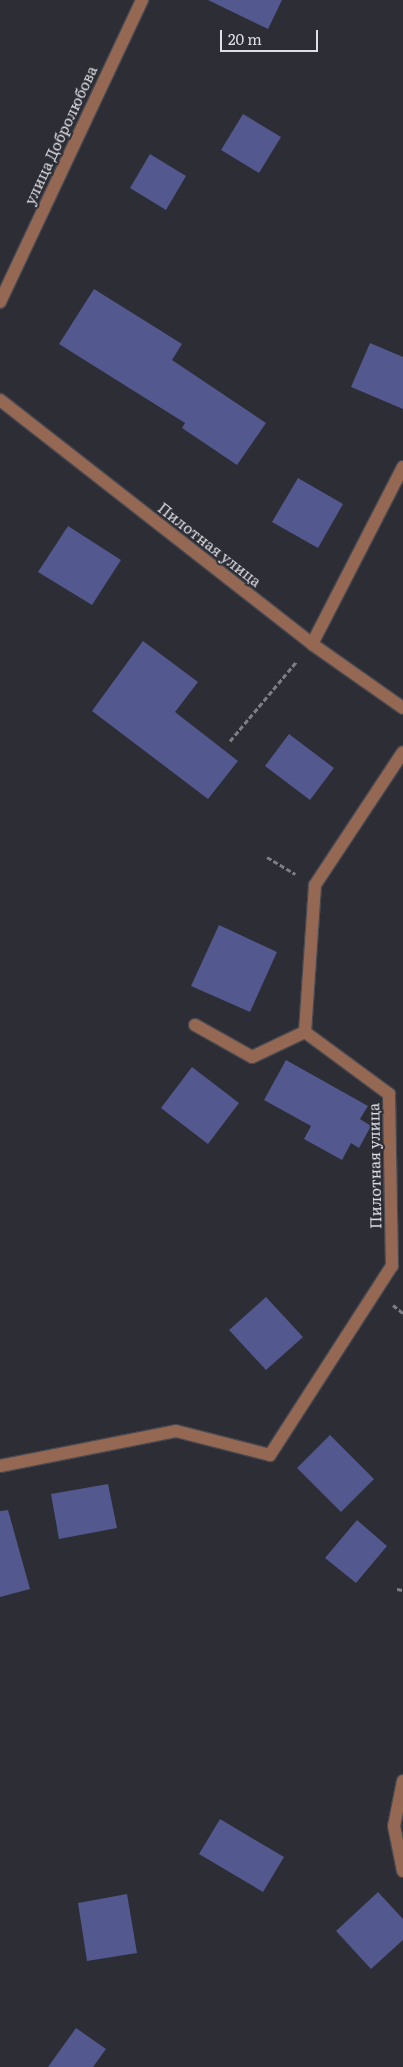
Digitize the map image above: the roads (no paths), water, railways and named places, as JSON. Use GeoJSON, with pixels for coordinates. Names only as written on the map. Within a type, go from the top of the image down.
{"type":"FeatureCollection","features":[{"type":"Feature","properties":{"kind":"street","name":"улица Добролюбова"},"geometry":{"type":"LineString","coordinates":[[0,302],[4,280],[142,0]]}},
{"type":"Feature","properties":{"kind":"street","name":"Пилотная улица"},"geometry":{"type":"LineString","coordinates":[[0,400],[312,644],[403,708]]}},
{"type":"Feature","properties":{"kind":"street"},"geometry":{"type":"LineString","coordinates":[[312,644],[403,467]]}},
{"type":"Feature","properties":{"kind":"street"},"geometry":{"type":"LineString","coordinates":[[194,1024],[252,1057],[305,1032],[315,885],[403,752]]}},
{"type":"Feature","properties":{"kind":"street","name":"Пилотная улица"},"geometry":{"type":"LineString","coordinates":[[0,1466],[176,1431],[270,1455],[397,1264],[389,1094],[305,1032]]}},
{"type":"Feature","properties":{"kind":"street"},"geometry":{"type":"LineString","coordinates":[[403,1781],[394,1826],[403,1871]]}}]}
